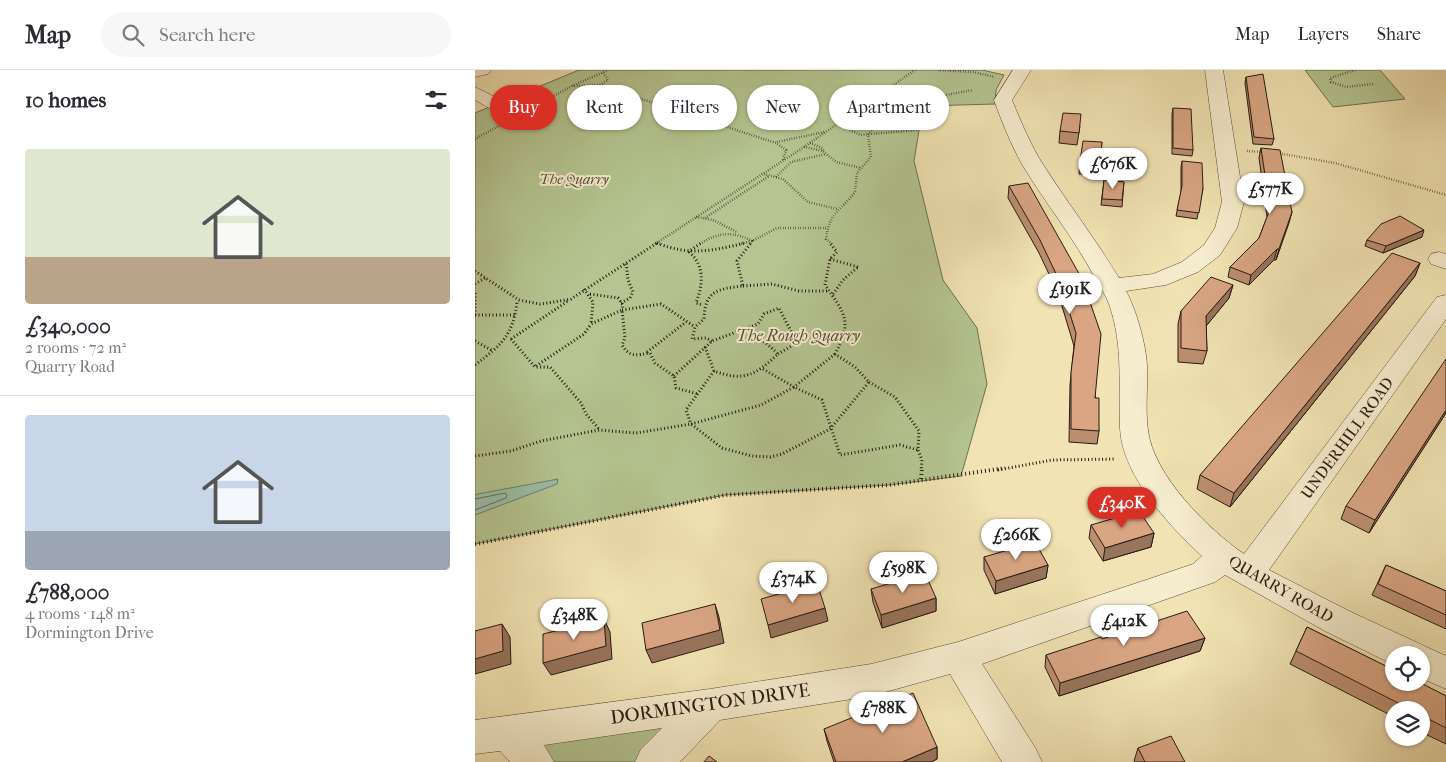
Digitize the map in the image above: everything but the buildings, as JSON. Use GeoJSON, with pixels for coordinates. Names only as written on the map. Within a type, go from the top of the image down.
{"type":"FeatureCollection","features":[{"type":"Feature","properties":{"kind":"street"},"geometry":{"type":"LineString","coordinates":[[475,72],[482,70]]}},
{"type":"Feature","properties":{"kind":"street","name":"QUARRY ROAD"},"geometry":{"type":"LineString","coordinates":[[1022,70],[1013,81],[1003,100],[1033,165],[1093,251],[1121,304],[1134,362],[1134,430],[1140,458],[1174,507],[1197,533],[1236,565],[1392,646]]}},
{"type":"Feature","properties":{"kind":"street"},"geometry":{"type":"LineString","coordinates":[[1112,286],[1158,280],[1190,267],[1212,250],[1226,228],[1233,202],[1214,70]]}},
{"type":"Feature","properties":{"kind":"street"},"geometry":{"type":"LineString","coordinates":[[475,92],[490,101]]}},
{"type":"Feature","properties":{"kind":"street","name":"UNDERHILL ROAD"},"geometry":{"type":"LineString","coordinates":[[1236,565],[1446,302]]}},
{"type":"Feature","properties":{"kind":"street","name":"DORMINGTON DRIVE"},"geometry":{"type":"LineString","coordinates":[[491,734],[710,705],[871,680],[957,657],[1204,573],[1236,565]]}},
{"type":"Feature","properties":{"kind":"street"},"geometry":{"type":"LineString","coordinates":[[957,657],[1023,762]]}},
{"type":"Feature","properties":{"kind":"street"},"geometry":{"type":"LineString","coordinates":[[1430,665],[1446,673]]}},
{"type":"Feature","properties":{"kind":"street"},"geometry":{"type":"LineString","coordinates":[[654,762],[710,705]]}},
{"type":"Feature","properties":{"kind":"street"},"geometry":{"type":"LineString","coordinates":[[491,734],[535,762]]}},
{"type":"Feature","properties":{"kind":"path"},"geometry":{"type":"LineString","coordinates":[[574,85],[609,70]]}},
{"type":"Feature","properties":{"kind":"path"},"geometry":{"type":"LineString","coordinates":[[893,85],[915,70]]}},
{"type":"Feature","properties":{"kind":"path"},"geometry":{"type":"LineString","coordinates":[[937,70],[973,72]]}},
{"type":"Feature","properties":{"kind":"path"},"geometry":{"type":"LineString","coordinates":[[1355,70],[1333,76],[1330,78],[1331,82],[1339,86],[1352,87],[1373,84]]}},
{"type":"Feature","properties":{"kind":"path"},"geometry":{"type":"LineString","coordinates":[[599,85],[609,80],[603,72]]}},
{"type":"Feature","properties":{"kind":"path"},"geometry":{"type":"LineString","coordinates":[[475,139],[567,89]]}},
{"type":"Feature","properties":{"kind":"path"},"geometry":{"type":"LineString","coordinates":[[949,93],[973,90]]}},
{"type":"Feature","properties":{"kind":"path"},"geometry":{"type":"LineString","coordinates":[[642,99],[776,142],[787,150],[783,161]]}},
{"type":"Feature","properties":{"kind":"path"},"geometry":{"type":"LineString","coordinates":[[776,142],[814,136],[829,129]]}},
{"type":"Feature","properties":{"kind":"path"},"geometry":{"type":"LineString","coordinates":[[475,365],[584,289],[764,174],[829,130]]}},
{"type":"Feature","properties":{"kind":"path"},"geometry":{"type":"LineString","coordinates":[[847,130],[868,135],[917,130]]}},
{"type":"Feature","properties":{"kind":"path"},"geometry":{"type":"LineString","coordinates":[[475,456],[511,451],[541,441],[599,430],[636,433],[691,424],[761,405],[794,387],[835,354],[843,341],[848,324],[845,314],[825,285],[830,259],[837,252],[835,247],[826,239],[827,223],[837,209],[855,194],[857,188],[855,178],[871,157],[868,135],[872,130]]}},
{"type":"Feature","properties":{"kind":"path"},"geometry":{"type":"LineString","coordinates":[[810,143],[823,148],[836,162],[861,168]]}},
{"type":"Feature","properties":{"kind":"path"},"geometry":{"type":"LineString","coordinates":[[804,147],[825,152]]}},
{"type":"Feature","properties":{"kind":"path"},"geometry":{"type":"LineString","coordinates":[[1226,150],[1277,153],[1335,163],[1446,194]]}},
{"type":"Feature","properties":{"kind":"path"},"geometry":{"type":"LineString","coordinates":[[776,177],[779,171],[790,163],[805,156],[825,152]]}},
{"type":"Feature","properties":{"kind":"path"},"geometry":{"type":"LineString","coordinates":[[764,174],[783,179],[808,202],[837,209]]}},
{"type":"Feature","properties":{"kind":"path"},"geometry":{"type":"LineString","coordinates":[[705,218],[769,176]]}},
{"type":"Feature","properties":{"kind":"path"},"geometry":{"type":"LineString","coordinates":[[695,217],[713,220],[752,241]]}},
{"type":"Feature","properties":{"kind":"path"},"geometry":{"type":"LineString","coordinates":[[657,242],[672,250],[688,252],[719,249],[752,241],[777,228],[827,228]]}},
{"type":"Feature","properties":{"kind":"path"},"geometry":{"type":"LineString","coordinates":[[688,252],[701,242],[720,234],[739,233]]}},
{"type":"Feature","properties":{"kind":"path"},"geometry":{"type":"LineString","coordinates":[[743,286],[737,261],[752,241]]}},
{"type":"Feature","properties":{"kind":"path"},"geometry":{"type":"LineString","coordinates":[[688,252],[695,256],[700,264],[702,277],[696,303],[703,305]]}},
{"type":"Feature","properties":{"kind":"path"},"geometry":{"type":"LineString","coordinates":[[830,259],[858,267],[843,280],[833,294]]}},
{"type":"Feature","properties":{"kind":"path"},"geometry":{"type":"LineString","coordinates":[[621,303],[630,298],[633,292],[628,280],[626,262]]}},
{"type":"Feature","properties":{"kind":"path"},"geometry":{"type":"LineString","coordinates":[[475,271],[517,302],[549,304],[571,299]]}},
{"type":"Feature","properties":{"kind":"path"},"geometry":{"type":"LineString","coordinates":[[475,284],[485,278]]}},
{"type":"Feature","properties":{"kind":"path"},"geometry":{"type":"LineString","coordinates":[[713,341],[706,338],[692,339],[695,327],[704,319],[703,305],[710,294],[721,289],[772,284],[799,291],[829,291]]}},
{"type":"Feature","properties":{"kind":"path"},"geometry":{"type":"LineString","coordinates":[[584,289],[590,294],[594,302],[591,324]]}},
{"type":"Feature","properties":{"kind":"path"},"geometry":{"type":"LineString","coordinates":[[475,293],[475,315],[516,315]]}},
{"type":"Feature","properties":{"kind":"path"},"geometry":{"type":"LineString","coordinates":[[590,294],[618,298],[621,303],[625,338],[622,345],[627,353],[633,356],[647,352],[686,322]]}},
{"type":"Feature","properties":{"kind":"path"},"geometry":{"type":"LineString","coordinates":[[506,342],[516,315],[517,302]]}},
{"type":"Feature","properties":{"kind":"path"},"geometry":{"type":"LineString","coordinates":[[535,367],[579,338],[591,324],[622,310],[661,304],[695,327]]}},
{"type":"Feature","properties":{"kind":"path"},"geometry":{"type":"LineString","coordinates":[[674,376],[705,346],[749,326],[758,324],[764,314],[779,308],[797,342],[777,354],[763,369],[749,377],[727,377],[714,371],[705,346]]}},
{"type":"Feature","properties":{"kind":"path"},"geometry":{"type":"LineString","coordinates":[[749,326],[751,332],[767,342],[777,354]]}},
{"type":"Feature","properties":{"kind":"path"},"geometry":{"type":"LineString","coordinates":[[511,339],[535,367],[549,367],[581,403],[599,430]]}},
{"type":"Feature","properties":{"kind":"path"},"geometry":{"type":"LineString","coordinates":[[475,341],[493,351]]}},
{"type":"Feature","properties":{"kind":"path"},"geometry":{"type":"LineString","coordinates":[[647,352],[650,353],[655,362],[674,376],[676,388],[698,394]]}},
{"type":"Feature","properties":{"kind":"path"},"geometry":{"type":"LineString","coordinates":[[835,354],[855,367],[869,382],[895,397],[907,411],[919,431],[918,450],[922,460],[921,480]]}},
{"type":"Feature","properties":{"kind":"path"},"geometry":{"type":"LineString","coordinates":[[763,369],[794,387],[822,400],[839,455],[900,445],[918,450]]}},
{"type":"Feature","properties":{"kind":"path"},"geometry":{"type":"LineString","coordinates":[[714,371],[701,384],[698,394],[686,410],[691,424],[722,448],[752,456],[770,457],[781,454],[830,429],[869,382]]}},
{"type":"Feature","properties":{"kind":"path"},"geometry":{"type":"LineString","coordinates":[[475,544],[725,495],[889,485],[961,476],[1052,460],[1140,458]]}},
{"type":"Feature","properties":{"kind":"green space","name":"The Rough Quarry"},"geometry":{"type":"Polygon","coordinates":[[[579,70],[982,70],[1004,75],[996,90],[995,104],[949,105],[949,85],[829,85],[829,130],[919,130],[914,161],[943,280],[977,328],[987,384],[961,476],[889,485],[725,495],[475,544],[475,113],[490,107],[490,130],[557,130],[557,85],[543,85],[579,70]]]}},
{"type":"Feature","properties":{"kind":"green space"},"geometry":{"type":"Polygon","coordinates":[[[1305,70],[1380,70],[1405,99],[1333,107],[1305,70]]]}},
{"type":"Feature","properties":{"kind":"green space"},"geometry":{"type":"Polygon","coordinates":[[[710,705],[654,762],[535,762],[507,732],[710,705]]]}},
{"type":"Feature","properties":{"kind":"water"},"geometry":{"type":"Polygon","coordinates":[[[558,479],[557,484],[475,515],[475,495],[558,479]]]}},
{"type":"Feature","properties":{"kind":"park label","name":"The Quarry"},"geometry":{"type":"Point","coordinates":[574,179]}}]}
